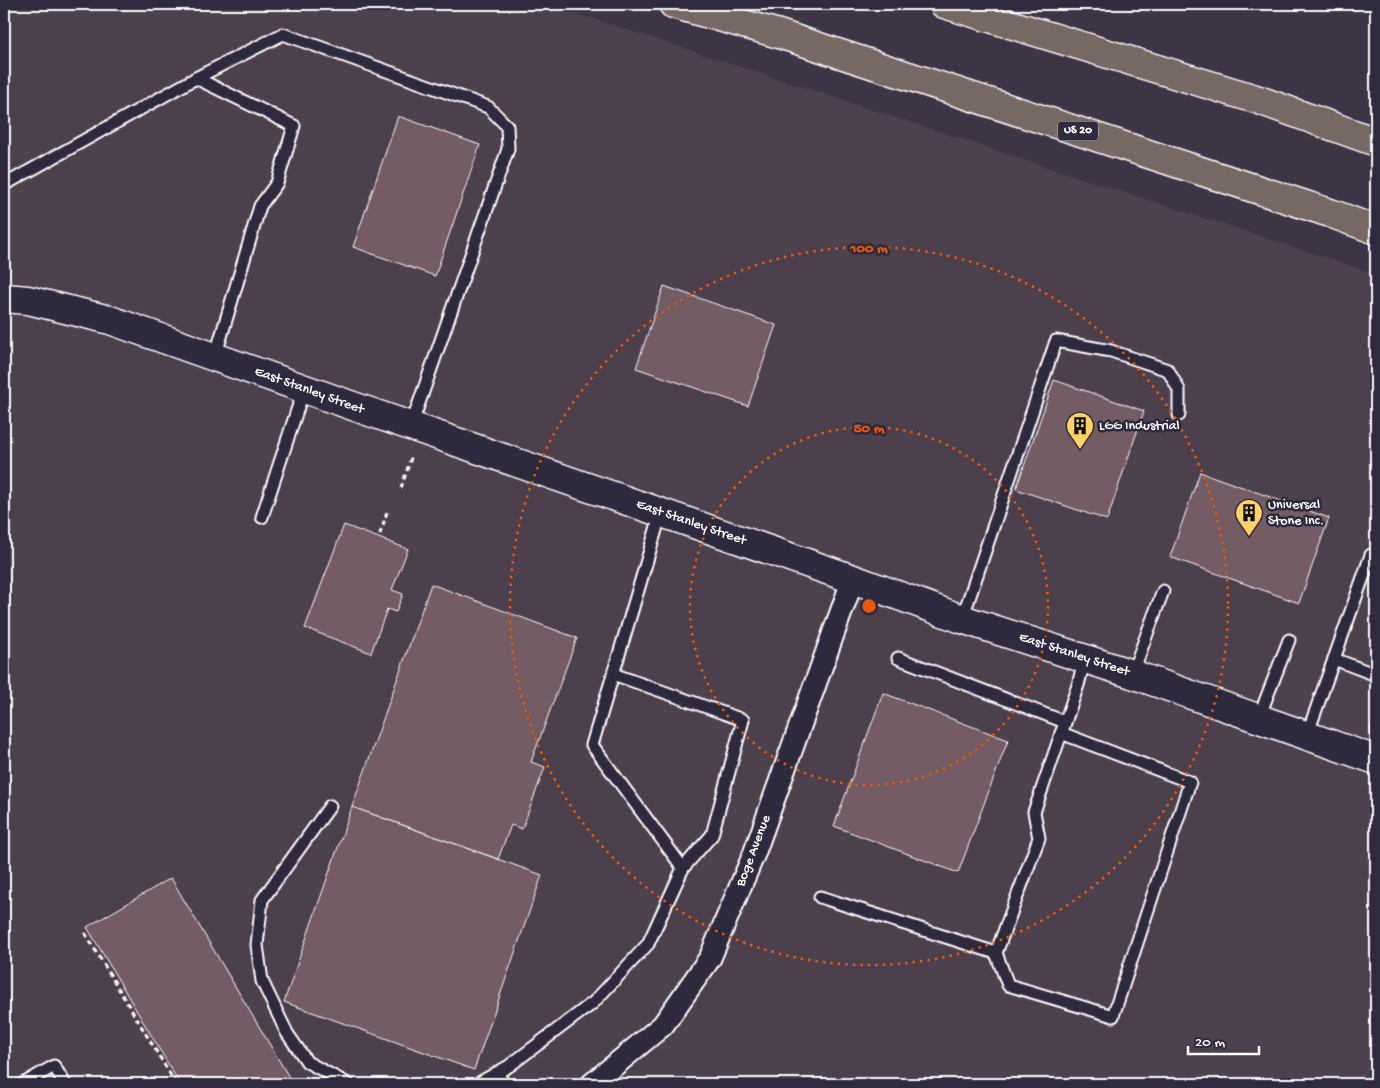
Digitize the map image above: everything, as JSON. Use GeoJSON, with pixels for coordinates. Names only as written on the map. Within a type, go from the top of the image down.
{"type":"FeatureCollection","features":[{"type":"Feature","properties":{"kind":"highway","name":"US 20"},"geometry":{"type":"LineString","coordinates":[[673,4],[779,34],[1321,210],[1376,230]]}},
{"type":"Feature","properties":{"kind":"highway"},"geometry":{"type":"LineString","coordinates":[[944,4],[1259,100],[1376,142]]}},
{"type":"Feature","properties":{"kind":"street","name":"East Stanley Street"},"geometry":{"type":"LineString","coordinates":[[4,298],[28,300],[110,320],[854,579],[962,619],[1085,658],[1259,717],[1376,760]]}},
{"type":"Feature","properties":{"kind":"street","name":"Boge Avenue"},"geometry":{"type":"LineString","coordinates":[[592,1084],[663,1025],[710,958],[754,854],[854,579]]}},
{"type":"Feature","properties":{"kind":"lane"},"geometry":{"type":"LineString","coordinates":[[4,186],[196,78],[283,34],[488,107],[507,126],[508,150],[411,426]]}},
{"type":"Feature","properties":{"kind":"lane"},"geometry":{"type":"LineString","coordinates":[[196,78],[294,126],[277,183],[260,206],[215,357]]}},
{"type":"Feature","properties":{"kind":"lane"},"geometry":{"type":"LineString","coordinates":[[962,619],[1056,341],[1111,351],[1168,370],[1179,390],[1179,415]]}},
{"type":"Feature","properties":{"kind":"lane"},"geometry":{"type":"LineString","coordinates":[[262,517],[304,389]]}},
{"type":"Feature","properties":{"kind":"lane"},"geometry":{"type":"LineString","coordinates":[[661,513],[592,745],[683,868]]}},
{"type":"Feature","properties":{"kind":"lane"},"geometry":{"type":"LineString","coordinates":[[1307,735],[1371,555],[1376,557]]}},
{"type":"Feature","properties":{"kind":"lane"},"geometry":{"type":"LineString","coordinates":[[1132,674],[1163,591]]}},
{"type":"Feature","properties":{"kind":"lane"},"geometry":{"type":"LineString","coordinates":[[1259,717],[1289,640]]}},
{"type":"Feature","properties":{"kind":"lane"},"geometry":{"type":"LineString","coordinates":[[898,658],[1063,727],[1190,782],[1113,1016],[1008,985],[996,953],[1039,838],[1034,812],[1063,727],[1078,685],[1085,658]]}},
{"type":"Feature","properties":{"kind":"lane"},"geometry":{"type":"LineString","coordinates":[[1334,659],[1376,674]]}},
{"type":"Feature","properties":{"kind":"lane"},"geometry":{"type":"LineString","coordinates":[[477,1084],[509,1066],[589,1006],[648,944],[683,868],[712,835],[743,720],[613,674]]}},
{"type":"Feature","properties":{"kind":"lane"},"geometry":{"type":"LineString","coordinates":[[330,806],[262,900],[257,945],[262,981],[287,1033],[307,1062],[348,1084]]}},
{"type":"Feature","properties":{"kind":"lane"},"geometry":{"type":"LineString","coordinates":[[820,896],[996,953]]}},
{"type":"Feature","properties":{"kind":"lane"},"geometry":{"type":"LineString","coordinates":[[23,1084],[54,1066],[65,1084]]}},
{"type":"Feature","properties":{"kind":"lane"},"geometry":{"type":"LineString","coordinates":[[497,1073],[504,1084]]}},
{"type":"Feature","properties":{"kind":"path"},"geometry":{"type":"LineString","coordinates":[[401,488],[412,455]]}},
{"type":"Feature","properties":{"kind":"path"},"geometry":{"type":"LineString","coordinates":[[380,534],[388,509]]}},
{"type":"Feature","properties":{"kind":"path"},"geometry":{"type":"LineString","coordinates":[[85,933],[176,1084]]}},
{"type":"Feature","properties":{"kind":"shaded area"},"geometry":{"type":"Polygon","coordinates":[[[4,4],[533,4],[591,18],[1376,274],[1376,1084],[4,1084],[4,4]]]}},
{"type":"Feature","properties":{"kind":"building"},"geometry":{"type":"Polygon","coordinates":[[[398,116],[480,145],[435,276],[353,247],[398,116]]]}},
{"type":"Feature","properties":{"kind":"building"},"geometry":{"type":"Polygon","coordinates":[[[664,286],[776,325],[748,406],[636,368],[664,286]]]}},
{"type":"Feature","properties":{"kind":"building","name":"LGG Industrial"},"geometry":{"type":"Polygon","coordinates":[[[1054,380],[1144,411],[1107,520],[1016,489],[1054,380]]]}},
{"type":"Feature","properties":{"kind":"building","name":"Universal Stone Inc."},"geometry":{"type":"Polygon","coordinates":[[[1200,472],[1329,518],[1299,603],[1170,557],[1200,472]]]}},
{"type":"Feature","properties":{"kind":"building"},"geometry":{"type":"Polygon","coordinates":[[[344,525],[408,549],[392,590],[403,594],[396,612],[387,609],[371,653],[305,628],[344,525]]]}},
{"type":"Feature","properties":{"kind":"building"},"geometry":{"type":"Polygon","coordinates":[[[431,584],[577,638],[531,762],[545,767],[522,829],[511,825],[498,859],[352,807],[431,584]]]}},
{"type":"Feature","properties":{"kind":"building"},"geometry":{"type":"Polygon","coordinates":[[[883,693],[1008,740],[958,873],[834,826],[883,693]]]}},
{"type":"Feature","properties":{"kind":"building"},"geometry":{"type":"Polygon","coordinates":[[[352,807],[542,875],[474,1070],[284,1002],[352,807]]]}},
{"type":"Feature","properties":{"kind":"building"},"geometry":{"type":"Polygon","coordinates":[[[171,878],[293,1084],[180,1084],[87,927],[171,878]]]}},
{"type":"Feature","properties":{"kind":"place","name":"LGG Industrial"},"geometry":{"type":"Point","coordinates":[1080,450]}},
{"type":"Feature","properties":{"kind":"place","name":"Universal Stone Inc."},"geometry":{"type":"Point","coordinates":[1249,537]}}]}
